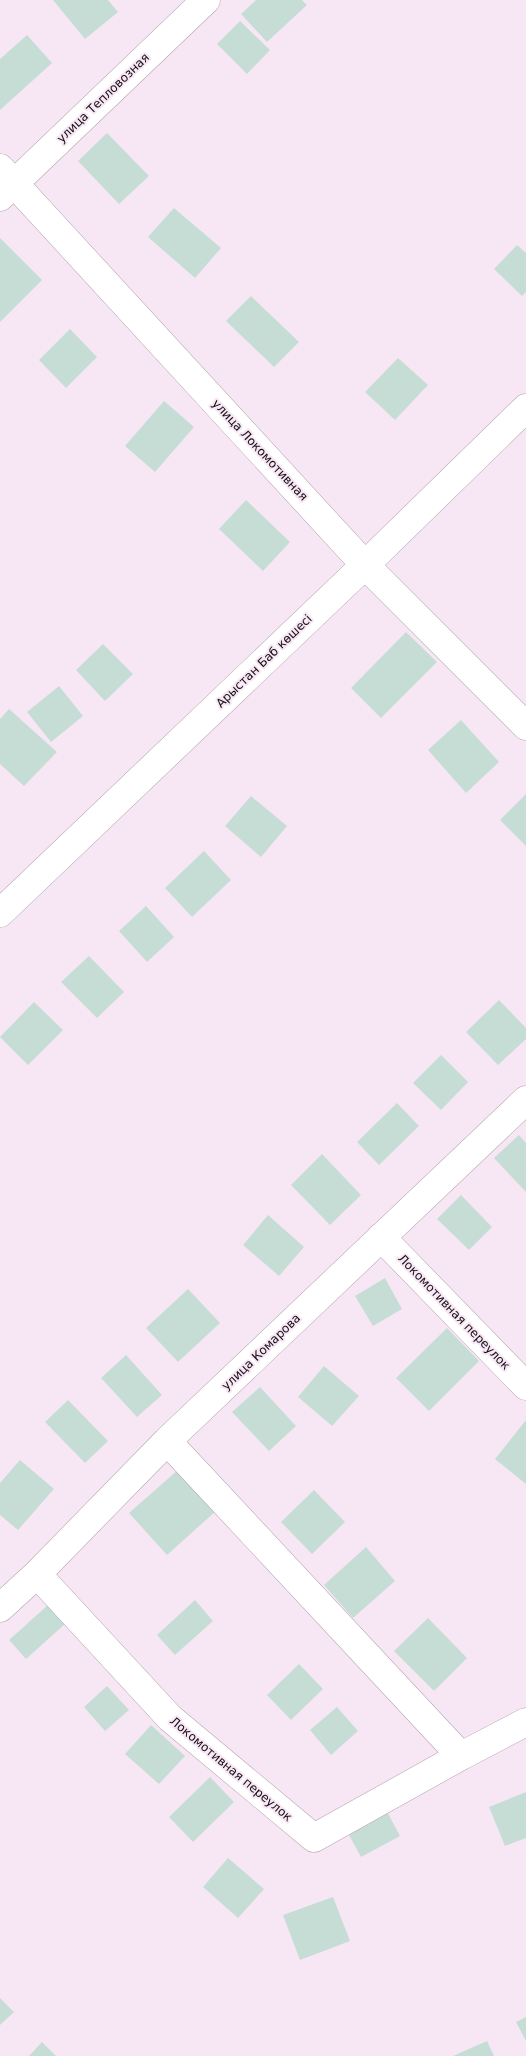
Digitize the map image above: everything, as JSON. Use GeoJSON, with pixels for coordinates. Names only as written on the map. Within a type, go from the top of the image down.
{"type":"FeatureCollection","features":[{"type":"Feature","properties":{"kind":"street","name":"улица Тепловозная"},"geometry":{"type":"LineString","coordinates":[[5,182],[206,0]]}},
{"type":"Feature","properties":{"kind":"street","name":"улица Локомотивная"},"geometry":{"type":"LineString","coordinates":[[5,182],[365,564],[526,726]]}},
{"type":"Feature","properties":{"kind":"street","name":"Арыстан Баб көшесі"},"geometry":{"type":"LineString","coordinates":[[0,913],[526,408]]}},
{"type":"Feature","properties":{"kind":"street","name":"улица Комарова"},"geometry":{"type":"LineString","coordinates":[[0,1608],[167,1441],[526,1100]]}},
{"type":"Feature","properties":{"kind":"street","name":"Локомотивная переулок"},"geometry":{"type":"LineString","coordinates":[[381,1237],[526,1386]]}},
{"type":"Feature","properties":{"kind":"street"},"geometry":{"type":"LineString","coordinates":[[167,1441],[461,1756]]}},
{"type":"Feature","properties":{"kind":"street","name":"Локомотивная переулок"},"geometry":{"type":"LineString","coordinates":[[36,1574],[170,1718],[314,1838],[526,1722]]}},
{"type":"Feature","properties":{"kind":"building"},"geometry":{"type":"Polygon","coordinates":[[[53,0],[108,0],[118,12],[85,39],[53,0]]]}},
{"type":"Feature","properties":{"kind":"building"},"geometry":{"type":"Polygon","coordinates":[[[256,0],[302,0],[307,5],[267,42],[241,14],[256,0]]]}},
{"type":"Feature","properties":{"kind":"building"},"geometry":{"type":"Polygon","coordinates":[[[240,21],[270,50],[247,74],[217,44],[240,21]]]}},
{"type":"Feature","properties":{"kind":"building"},"geometry":{"type":"Polygon","coordinates":[[[27,35],[52,63],[0,110],[0,59],[27,35]]]}},
{"type":"Feature","properties":{"kind":"building"},"geometry":{"type":"Polygon","coordinates":[[[107,133],[149,176],[119,204],[78,161],[107,133]]]}},
{"type":"Feature","properties":{"kind":"building"},"geometry":{"type":"Polygon","coordinates":[[[174,208],[221,248],[195,278],[148,237],[174,208]]]}},
{"type":"Feature","properties":{"kind":"building"},"geometry":{"type":"Polygon","coordinates":[[[0,238],[42,280],[0,322],[0,238]]]}},
{"type":"Feature","properties":{"kind":"building"},"geometry":{"type":"Polygon","coordinates":[[[517,245],[526,253],[526,292],[522,296],[494,269],[517,245]]]}},
{"type":"Feature","properties":{"kind":"building"},"geometry":{"type":"Polygon","coordinates":[[[251,296],[299,342],[274,367],[226,321],[251,296]]]}},
{"type":"Feature","properties":{"kind":"building"},"geometry":{"type":"Polygon","coordinates":[[[70,329],[97,357],[66,388],[39,360],[70,329]]]}},
{"type":"Feature","properties":{"kind":"building"},"geometry":{"type":"Polygon","coordinates":[[[398,358],[428,385],[395,420],[365,392],[398,358]]]}},
{"type":"Feature","properties":{"kind":"building"},"geometry":{"type":"Polygon","coordinates":[[[164,401],[194,427],[155,472],[125,446],[164,401]]]}},
{"type":"Feature","properties":{"kind":"building"},"geometry":{"type":"Polygon","coordinates":[[[246,500],[290,542],[263,571],[219,529],[246,500]]]}},
{"type":"Feature","properties":{"kind":"building"},"geometry":{"type":"Polygon","coordinates":[[[406,632],[437,662],[381,718],[351,688],[406,632]]]}},
{"type":"Feature","properties":{"kind":"building"},"geometry":{"type":"Polygon","coordinates":[[[103,644],[133,674],[105,701],[76,670],[103,644]]]}},
{"type":"Feature","properties":{"kind":"building"},"geometry":{"type":"Polygon","coordinates":[[[59,686],[83,716],[51,742],[27,712],[59,686]]]}},
{"type":"Feature","properties":{"kind":"building"},"geometry":{"type":"Polygon","coordinates":[[[9,709],[57,752],[24,786],[0,764],[0,719],[9,709]]]}},
{"type":"Feature","properties":{"kind":"building"},"geometry":{"type":"Polygon","coordinates":[[[461,720],[499,762],[466,793],[428,750],[461,720]]]}},
{"type":"Feature","properties":{"kind":"building"},"geometry":{"type":"Polygon","coordinates":[[[526,794],[526,846],[500,820],[526,794]]]}},
{"type":"Feature","properties":{"kind":"building"},"geometry":{"type":"Polygon","coordinates":[[[251,796],[287,826],[261,857],[225,826],[251,796]]]}},
{"type":"Feature","properties":{"kind":"building"},"geometry":{"type":"Polygon","coordinates":[[[204,851],[231,880],[192,917],[165,888],[204,851]]]}},
{"type":"Feature","properties":{"kind":"building"},"geometry":{"type":"Polygon","coordinates":[[[146,906],[174,937],[147,962],[119,931],[146,906]]]}},
{"type":"Feature","properties":{"kind":"building"},"geometry":{"type":"Polygon","coordinates":[[[89,956],[124,992],[97,1018],[61,982],[89,956]]]}},
{"type":"Feature","properties":{"kind":"building"},"geometry":{"type":"Polygon","coordinates":[[[499,1000],[526,1028],[526,1039],[498,1065],[466,1032],[499,1000]]]}},
{"type":"Feature","properties":{"kind":"building"},"geometry":{"type":"Polygon","coordinates":[[[34,1002],[63,1030],[28,1065],[0,1037],[34,1002]]]}},
{"type":"Feature","properties":{"kind":"building"},"geometry":{"type":"Polygon","coordinates":[[[441,1055],[468,1082],[441,1110],[413,1083],[441,1055]]]}},
{"type":"Feature","properties":{"kind":"building"},"geometry":{"type":"Polygon","coordinates":[[[397,1103],[419,1126],[379,1165],[357,1142],[397,1103]]]}},
{"type":"Feature","properties":{"kind":"building"},"geometry":{"type":"Polygon","coordinates":[[[519,1135],[526,1143],[526,1192],[494,1158],[519,1135]]]}},
{"type":"Feature","properties":{"kind":"building"},"geometry":{"type":"Polygon","coordinates":[[[322,1154],[361,1195],[330,1225],[291,1185],[322,1154]]]}},
{"type":"Feature","properties":{"kind":"building"},"geometry":{"type":"Polygon","coordinates":[[[461,1195],[492,1227],[469,1250],[437,1219],[461,1195]]]}},
{"type":"Feature","properties":{"kind":"building"},"geometry":{"type":"Polygon","coordinates":[[[268,1215],[304,1247],[279,1276],[243,1245],[268,1215]]]}},
{"type":"Feature","properties":{"kind":"building"},"geometry":{"type":"Polygon","coordinates":[[[385,1278],[402,1309],[373,1326],[355,1296],[385,1278]]]}},
{"type":"Feature","properties":{"kind":"building"},"geometry":{"type":"Polygon","coordinates":[[[188,1289],[220,1323],[178,1362],[146,1328],[188,1289]]]}},
{"type":"Feature","properties":{"kind":"building"},"geometry":{"type":"Polygon","coordinates":[[[447,1328],[479,1361],[429,1411],[396,1378],[447,1328]]]}},
{"type":"Feature","properties":{"kind":"building"},"geometry":{"type":"Polygon","coordinates":[[[126,1355],[162,1395],[137,1417],[101,1378],[126,1355]]]}},
{"type":"Feature","properties":{"kind":"building"},"geometry":{"type":"Polygon","coordinates":[[[324,1366],[359,1396],[332,1426],[298,1397],[324,1366]]]}},
{"type":"Feature","properties":{"kind":"building"},"geometry":{"type":"Polygon","coordinates":[[[260,1387],[296,1426],[269,1451],[232,1412],[260,1387]]]}},
{"type":"Feature","properties":{"kind":"building"},"geometry":{"type":"Polygon","coordinates":[[[68,1400],[108,1441],[85,1463],[45,1422],[68,1400]]]}},
{"type":"Feature","properties":{"kind":"building"},"geometry":{"type":"Polygon","coordinates":[[[526,1420],[526,1484],[495,1459],[526,1420]]]}},
{"type":"Feature","properties":{"kind":"building"},"geometry":{"type":"Polygon","coordinates":[[[20,1460],[54,1489],[18,1530],[0,1515],[0,1483],[20,1460]]]}},
{"type":"Feature","properties":{"kind":"building"},"geometry":{"type":"Polygon","coordinates":[[[179,1469],[216,1511],[167,1555],[129,1513],[179,1469]]]}},
{"type":"Feature","properties":{"kind":"building"},"geometry":{"type":"Polygon","coordinates":[[[314,1490],[345,1522],[312,1554],[281,1522],[314,1490]]]}},
{"type":"Feature","properties":{"kind":"building"},"geometry":{"type":"Polygon","coordinates":[[[366,1547],[395,1581],[353,1618],[324,1585],[366,1547]]]}},
{"type":"Feature","properties":{"kind":"building"},"geometry":{"type":"Polygon","coordinates":[[[195,1600],[213,1621],[175,1655],[157,1635],[195,1600]]]}},
{"type":"Feature","properties":{"kind":"building"},"geometry":{"type":"Polygon","coordinates":[[[48,1605],[65,1624],[26,1659],[9,1640],[48,1605]]]}},
{"type":"Feature","properties":{"kind":"building"},"geometry":{"type":"Polygon","coordinates":[[[428,1618],[467,1658],[434,1691],[394,1651],[428,1618]]]}},
{"type":"Feature","properties":{"kind":"building"},"geometry":{"type":"Polygon","coordinates":[[[299,1664],[323,1689],[291,1720],[267,1695],[299,1664]]]}},
{"type":"Feature","properties":{"kind":"building"},"geometry":{"type":"Polygon","coordinates":[[[107,1686],[129,1710],[105,1731],[84,1707],[107,1686]]]}},
{"type":"Feature","properties":{"kind":"building"},"geometry":{"type":"Polygon","coordinates":[[[337,1707],[358,1731],[331,1755],[310,1730],[337,1707]]]}},
{"type":"Feature","properties":{"kind":"building"},"geometry":{"type":"Polygon","coordinates":[[[151,1725],[185,1756],[159,1784],[125,1754],[151,1725]]]}},
{"type":"Feature","properties":{"kind":"building"},"geometry":{"type":"Polygon","coordinates":[[[210,1777],[234,1802],[193,1842],[169,1817],[210,1777]]]}},
{"type":"Feature","properties":{"kind":"building"},"geometry":{"type":"Polygon","coordinates":[[[526,1792],[526,1838],[505,1846],[489,1807],[526,1792]]]}},
{"type":"Feature","properties":{"kind":"building"},"geometry":{"type":"Polygon","coordinates":[[[383,1804],[400,1836],[361,1857],[344,1826],[383,1804]]]}},
{"type":"Feature","properties":{"kind":"building"},"geometry":{"type":"Polygon","coordinates":[[[228,1858],[264,1889],[238,1918],[203,1887],[228,1858]]]}},
{"type":"Feature","properties":{"kind":"building"},"geometry":{"type":"Polygon","coordinates":[[[333,1897],[350,1941],[300,1960],[283,1915],[333,1897]]]}},
{"type":"Feature","properties":{"kind":"building"},"geometry":{"type":"Polygon","coordinates":[[[0,1998],[14,2012],[0,2025],[0,1998]]]}},
{"type":"Feature","properties":{"kind":"building"},"geometry":{"type":"Polygon","coordinates":[[[526,2017],[526,2041],[516,2022],[526,2017]]]}},
{"type":"Feature","properties":{"kind":"building"},"geometry":{"type":"Polygon","coordinates":[[[487,2041],[494,2056],[453,2056],[487,2041]]]}},
{"type":"Feature","properties":{"kind":"building"},"geometry":{"type":"Polygon","coordinates":[[[42,2042],[56,2056],[29,2056],[42,2042]]]}}]}
